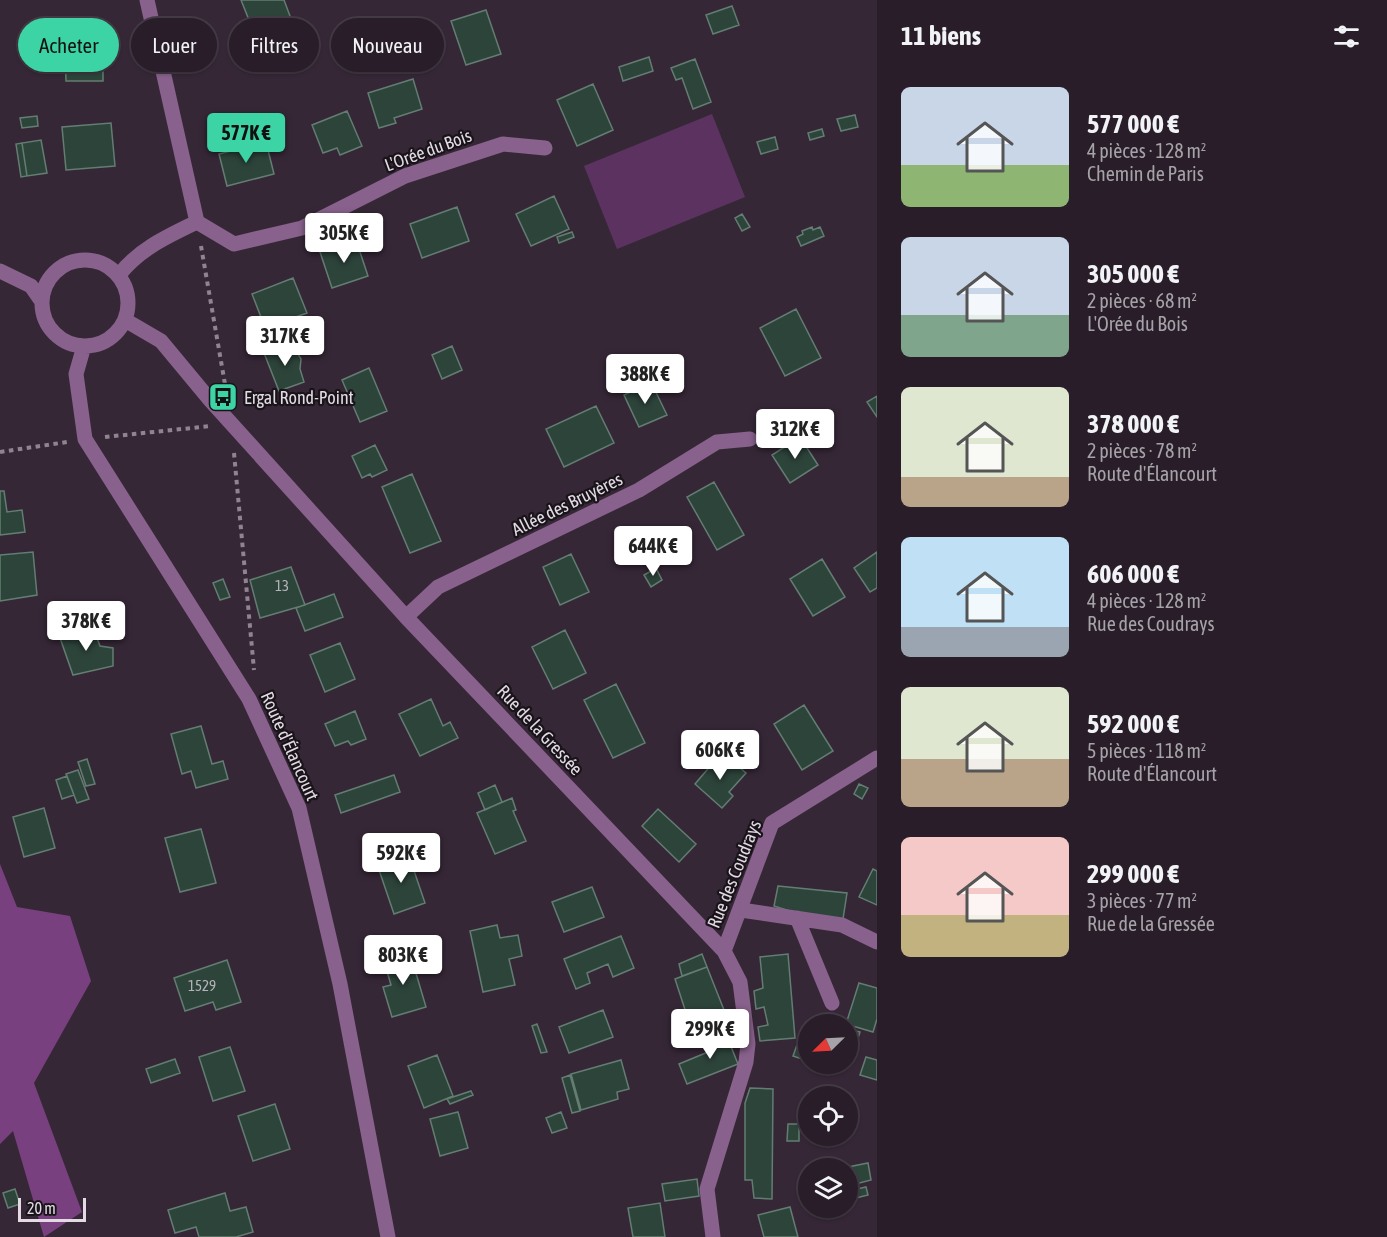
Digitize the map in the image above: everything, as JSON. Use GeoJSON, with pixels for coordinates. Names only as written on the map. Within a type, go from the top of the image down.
{"type":"FeatureCollection","features":[{"type":"Feature","properties":{"kind":"street"},"geometry":{"type":"LineString","coordinates":[[119,275],[129,261],[160,239],[197,222],[147,0]]}},
{"type":"Feature","properties":{"kind":"street","name":"L'Orée du Bois"},"geometry":{"type":"LineString","coordinates":[[197,222],[234,244],[302,228],[405,176],[503,144],[544,148]]}},
{"type":"Feature","properties":{"kind":"street"},"geometry":{"type":"LineString","coordinates":[[0,271],[31,286],[40,299],[46,320],[55,334],[67,342],[84,346],[98,345],[111,338],[125,320],[129,306],[127,291],[119,275],[107,265],[92,260],[67,263],[51,276],[40,299]]}},
{"type":"Feature","properties":{"kind":"street","name":"Rue de la Gressée"},"geometry":{"type":"LineString","coordinates":[[125,320],[161,341],[231,424],[406,617],[724,951],[740,982],[748,1044],[746,1062],[707,1189],[713,1237]]}},
{"type":"Feature","properties":{"kind":"street","name":"Route d'Élancourt"},"geometry":{"type":"LineString","coordinates":[[84,346],[76,374],[85,439],[249,699],[299,808],[340,984],[388,1237]]}},
{"type":"Feature","properties":{"kind":"street","name":"Allée des Bruyères"},"geometry":{"type":"LineString","coordinates":[[406,617],[438,587],[639,490],[717,442],[750,439]]}},
{"type":"Feature","properties":{"kind":"street","name":"Rue des Coudrays"},"geometry":{"type":"LineString","coordinates":[[724,951],[772,823],[877,758]]}},
{"type":"Feature","properties":{"kind":"street"},"geometry":{"type":"LineString","coordinates":[[741,910],[842,925],[877,942]]}},
{"type":"Feature","properties":{"kind":"street"},"geometry":{"type":"LineString","coordinates":[[797,918],[832,1003]]}},
{"type":"Feature","properties":{"kind":"path"},"geometry":{"type":"LineString","coordinates":[[197,222],[231,424],[254,672],[249,699]]}},
{"type":"Feature","properties":{"kind":"path"},"geometry":{"type":"LineString","coordinates":[[0,452],[85,439],[231,424]]}},
{"type":"Feature","properties":{"kind":"shaded area"},"geometry":{"type":"Polygon","coordinates":[[[712,114],[745,197],[617,249],[584,166],[712,114]]]}},
{"type":"Feature","properties":{"kind":"shaded area"},"geometry":{"type":"Polygon","coordinates":[[[0,864],[17,907],[70,916],[91,981],[34,1083],[82,1212],[44,1237],[13,1131],[0,1144],[0,864]]]}},
{"type":"Feature","properties":{"kind":"building"},"geometry":{"type":"Polygon","coordinates":[[[241,0],[284,0],[290,16],[285,18],[248,18],[241,0]]]}},
{"type":"Feature","properties":{"kind":"building"},"geometry":{"type":"Polygon","coordinates":[[[732,6],[739,25],[713,34],[706,15],[732,6]]]}},
{"type":"Feature","properties":{"kind":"building"},"geometry":{"type":"Polygon","coordinates":[[[486,10],[501,54],[466,65],[451,21],[486,10]]]}},
{"type":"Feature","properties":{"kind":"building"},"geometry":{"type":"Polygon","coordinates":[[[649,57],[653,71],[623,81],[619,67],[649,57]]]}},
{"type":"Feature","properties":{"kind":"building"},"geometry":{"type":"Polygon","coordinates":[[[695,59],[711,102],[693,109],[682,78],[676,80],[671,68],[695,59]]]}},
{"type":"Feature","properties":{"kind":"building"},"geometry":{"type":"Polygon","coordinates":[[[66,72],[103,72],[103,81],[66,81],[66,72]]]}},
{"type":"Feature","properties":{"kind":"building"},"geometry":{"type":"Polygon","coordinates":[[[413,79],[422,109],[394,118],[396,123],[379,128],[368,93],[413,79]]]}},
{"type":"Feature","properties":{"kind":"building"},"geometry":{"type":"Polygon","coordinates":[[[593,84],[613,130],[577,146],[557,100],[593,84]]]}},
{"type":"Feature","properties":{"kind":"building"},"geometry":{"type":"Polygon","coordinates":[[[347,111],[362,146],[340,155],[337,148],[323,153],[312,125],[347,111]]]}},
{"type":"Feature","properties":{"kind":"building"},"geometry":{"type":"Polygon","coordinates":[[[855,115],[858,127],[841,131],[837,119],[855,115]]]}},
{"type":"Feature","properties":{"kind":"building"},"geometry":{"type":"Polygon","coordinates":[[[37,116],[38,126],[22,128],[20,118],[37,116]]]}},
{"type":"Feature","properties":{"kind":"building"},"geometry":{"type":"Polygon","coordinates":[[[111,123],[115,166],[66,170],[62,127],[111,123]]]}},
{"type":"Feature","properties":{"kind":"building"},"geometry":{"type":"Polygon","coordinates":[[[822,129],[824,136],[810,140],[808,133],[822,129]]]}},
{"type":"Feature","properties":{"kind":"building"},"geometry":{"type":"Polygon","coordinates":[[[775,137],[778,149],[761,154],[757,142],[775,137]]]}},
{"type":"Feature","properties":{"kind":"building"},"geometry":{"type":"Polygon","coordinates":[[[41,140],[47,173],[27,176],[22,143],[41,140]]]}},
{"type":"Feature","properties":{"kind":"building"},"geometry":{"type":"Polygon","coordinates":[[[266,142],[274,174],[227,186],[219,154],[266,142]]]}},
{"type":"Feature","properties":{"kind":"building"},"geometry":{"type":"Polygon","coordinates":[[[22,143],[27,176],[21,177],[16,144],[22,143]]]}},
{"type":"Feature","properties":{"kind":"building"},"geometry":{"type":"Polygon","coordinates":[[[554,196],[569,229],[531,246],[516,214],[554,196]]]}},
{"type":"Feature","properties":{"kind":"building"},"geometry":{"type":"Polygon","coordinates":[[[457,207],[469,241],[422,258],[410,224],[457,207]]]}},
{"type":"Feature","properties":{"kind":"building"},"geometry":{"type":"Polygon","coordinates":[[[742,214],[750,227],[742,231],[735,218],[742,214]]]}},
{"type":"Feature","properties":{"kind":"building"},"geometry":{"type":"Polygon","coordinates":[[[812,227],[813,230],[820,227],[824,236],[801,246],[797,237],[803,234],[802,231],[812,227]]]}},
{"type":"Feature","properties":{"kind":"building"},"geometry":{"type":"Polygon","coordinates":[[[572,232],[574,237],[559,243],[557,237],[572,232]]]}},
{"type":"Feature","properties":{"kind":"building"},"geometry":{"type":"Polygon","coordinates":[[[356,240],[368,276],[332,288],[320,252],[356,240]]]}},
{"type":"Feature","properties":{"kind":"building"},"geometry":{"type":"Polygon","coordinates":[[[293,278],[307,313],[290,319],[294,328],[277,334],[274,327],[266,330],[252,294],[293,278]]]}},
{"type":"Feature","properties":{"kind":"building"},"geometry":{"type":"Polygon","coordinates":[[[796,309],[821,358],[785,376],[760,328],[796,309]]]}},
{"type":"Feature","properties":{"kind":"building"},"geometry":{"type":"Polygon","coordinates":[[[292,344],[301,359],[300,369],[304,382],[279,391],[264,353],[292,344]]]}},
{"type":"Feature","properties":{"kind":"building"},"geometry":{"type":"Polygon","coordinates":[[[452,346],[462,370],[442,379],[432,355],[452,346]]]}},
{"type":"Feature","properties":{"kind":"building"},"geometry":{"type":"Polygon","coordinates":[[[369,368],[387,411],[360,422],[342,380],[369,368]]]}},
{"type":"Feature","properties":{"kind":"building"},"geometry":{"type":"Polygon","coordinates":[[[651,382],[667,415],[639,427],[624,395],[651,382]]]}},
{"type":"Feature","properties":{"kind":"building"},"geometry":{"type":"Polygon","coordinates":[[[877,396],[877,417],[867,402],[877,396]]]}},
{"type":"Feature","properties":{"kind":"building"},"geometry":{"type":"Polygon","coordinates":[[[596,406],[614,443],[564,467],[546,429],[596,406]]]}},
{"type":"Feature","properties":{"kind":"building"},"geometry":{"type":"Polygon","coordinates":[[[800,437],[818,465],[790,483],[772,455],[800,437]]]}},
{"type":"Feature","properties":{"kind":"building"},"geometry":{"type":"Polygon","coordinates":[[[375,445],[387,470],[372,477],[370,474],[362,478],[352,456],[375,445]]]}},
{"type":"Feature","properties":{"kind":"building"},"geometry":{"type":"Polygon","coordinates":[[[412,474],[441,541],[410,553],[382,487],[412,474]]]}},
{"type":"Feature","properties":{"kind":"building"},"geometry":{"type":"Polygon","coordinates":[[[714,482],[744,535],[717,550],[687,497],[714,482]]]}},
{"type":"Feature","properties":{"kind":"building"},"geometry":{"type":"Polygon","coordinates":[[[0,491],[4,491],[7,512],[22,510],[25,532],[0,535],[0,491]]]}},
{"type":"Feature","properties":{"kind":"building"},"geometry":{"type":"Polygon","coordinates":[[[33,552],[37,595],[0,601],[0,555],[33,552]]]}},
{"type":"Feature","properties":{"kind":"building"},"geometry":{"type":"Polygon","coordinates":[[[877,552],[877,588],[870,592],[854,568],[877,552]]]}},
{"type":"Feature","properties":{"kind":"building"},"geometry":{"type":"Polygon","coordinates":[[[571,554],[589,592],[560,605],[543,567],[571,554]]]}},
{"type":"Feature","properties":{"kind":"building"},"geometry":{"type":"Polygon","coordinates":[[[822,559],[845,597],[813,616],[790,579],[822,559]]]}},
{"type":"Feature","properties":{"kind":"building"},"geometry":{"type":"Polygon","coordinates":[[[291,567],[305,605],[260,618],[250,580],[291,567]]]}},
{"type":"Feature","properties":{"kind":"building"},"geometry":{"type":"Polygon","coordinates":[[[656,568],[662,580],[651,587],[644,575],[656,568]]]}},
{"type":"Feature","properties":{"kind":"building"},"geometry":{"type":"Polygon","coordinates":[[[223,579],[230,597],[220,600],[213,583],[223,579]]]}},
{"type":"Feature","properties":{"kind":"building"},"geometry":{"type":"Polygon","coordinates":[[[334,594],[343,617],[305,631],[296,608],[334,594]]]}},
{"type":"Feature","properties":{"kind":"building"},"geometry":{"type":"Polygon","coordinates":[[[93,627],[100,646],[113,648],[113,666],[73,675],[59,635],[93,627]]]}},
{"type":"Feature","properties":{"kind":"building"},"geometry":{"type":"Polygon","coordinates":[[[565,630],[586,673],[553,689],[532,647],[565,630]]]}},
{"type":"Feature","properties":{"kind":"building"},"geometry":{"type":"Polygon","coordinates":[[[340,643],[355,679],[325,692],[310,655],[340,643]]]}},
{"type":"Feature","properties":{"kind":"building"},"geometry":{"type":"Polygon","coordinates":[[[616,684],[645,743],[613,758],[584,700],[616,684]]]}},
{"type":"Feature","properties":{"kind":"building"},"geometry":{"type":"Polygon","coordinates":[[[431,699],[443,726],[450,722],[458,738],[420,756],[399,714],[431,699]]]}},
{"type":"Feature","properties":{"kind":"building"},"geometry":{"type":"Polygon","coordinates":[[[804,705],[833,751],[802,770],[774,724],[804,705]]]}},
{"type":"Feature","properties":{"kind":"building"},"geometry":{"type":"Polygon","coordinates":[[[355,711],[366,739],[351,745],[348,741],[335,746],[325,724],[355,711]]]}},
{"type":"Feature","properties":{"kind":"building"},"geometry":{"type":"Polygon","coordinates":[[[201,726],[212,764],[223,761],[228,779],[196,788],[191,771],[182,774],[171,734],[201,726]]]}},
{"type":"Feature","properties":{"kind":"building"},"geometry":{"type":"Polygon","coordinates":[[[724,732],[730,742],[713,751],[708,741],[724,732]]]}},
{"type":"Feature","properties":{"kind":"building"},"geometry":{"type":"Polygon","coordinates":[[[719,756],[728,764],[731,760],[746,773],[729,792],[733,796],[722,808],[695,784],[719,756]]]}},
{"type":"Feature","properties":{"kind":"building"},"geometry":{"type":"Polygon","coordinates":[[[87,759],[95,784],[86,786],[78,762],[87,759]]]}},
{"type":"Feature","properties":{"kind":"building"},"geometry":{"type":"Polygon","coordinates":[[[78,770],[89,799],[77,803],[66,774],[78,770]]]}},
{"type":"Feature","properties":{"kind":"building"},"geometry":{"type":"Polygon","coordinates":[[[394,775],[400,792],[341,813],[335,795],[394,775]]]}},
{"type":"Feature","properties":{"kind":"building"},"geometry":{"type":"Polygon","coordinates":[[[67,776],[74,795],[62,799],[56,780],[67,776]]]}},
{"type":"Feature","properties":{"kind":"building"},"geometry":{"type":"Polygon","coordinates":[[[859,784],[868,788],[862,799],[854,794],[859,784]]]}},
{"type":"Feature","properties":{"kind":"building"},"geometry":{"type":"Polygon","coordinates":[[[495,785],[502,802],[485,810],[478,793],[495,785]]]}},
{"type":"Feature","properties":{"kind":"building"},"geometry":{"type":"Polygon","coordinates":[[[512,798],[516,810],[513,811],[526,841],[495,854],[477,813],[512,798]]]}},
{"type":"Feature","properties":{"kind":"building"},"geometry":{"type":"Polygon","coordinates":[[[44,808],[55,848],[24,857],[13,817],[44,808]]]}},
{"type":"Feature","properties":{"kind":"building"},"geometry":{"type":"Polygon","coordinates":[[[658,809],[696,844],[679,862],[642,826],[658,809]]]}},
{"type":"Feature","properties":{"kind":"building"},"geometry":{"type":"Polygon","coordinates":[[[201,829],[216,883],[180,892],[165,838],[201,829]]]}},
{"type":"Feature","properties":{"kind":"building"},"geometry":{"type":"Polygon","coordinates":[[[408,853],[425,903],[394,914],[377,864],[408,853]]]}},
{"type":"Feature","properties":{"kind":"building"},"geometry":{"type":"Polygon","coordinates":[[[873,869],[877,871],[877,905],[859,897],[873,869]]]}},
{"type":"Feature","properties":{"kind":"building"},"geometry":{"type":"Polygon","coordinates":[[[778,886],[847,893],[843,919],[796,913],[774,906],[778,886]]]}},
{"type":"Feature","properties":{"kind":"building"},"geometry":{"type":"Polygon","coordinates":[[[592,887],[604,917],[564,932],[552,902],[592,887]]]}},
{"type":"Feature","properties":{"kind":"building"},"geometry":{"type":"Polygon","coordinates":[[[497,925],[500,938],[518,935],[522,956],[509,959],[515,985],[483,992],[470,931],[497,925]]]}},
{"type":"Feature","properties":{"kind":"building"},"geometry":{"type":"Polygon","coordinates":[[[621,936],[634,968],[613,977],[608,964],[587,973],[590,983],[576,989],[564,959],[621,936]]]}},
{"type":"Feature","properties":{"kind":"building"},"geometry":{"type":"Polygon","coordinates":[[[410,953],[426,1007],[392,1017],[383,987],[391,985],[384,961],[410,953]]]}},
{"type":"Feature","properties":{"kind":"building"},"geometry":{"type":"Polygon","coordinates":[[[702,954],[707,967],[682,976],[679,964],[702,954]]]}},
{"type":"Feature","properties":{"kind":"building"},"geometry":{"type":"Polygon","coordinates":[[[788,954],[795,1038],[760,1041],[758,1027],[768,1025],[764,1007],[756,1009],[754,991],[763,988],[760,957],[788,954]]]}},
{"type":"Feature","properties":{"kind":"building"},"geometry":{"type":"Polygon","coordinates":[[[227,960],[241,1002],[216,1010],[213,1002],[185,1011],[174,978],[227,960]]]}},
{"type":"Feature","properties":{"kind":"building"},"geometry":{"type":"Polygon","coordinates":[[[707,967],[726,1015],[691,1028],[675,979],[707,967]]]}},
{"type":"Feature","properties":{"kind":"building"},"geometry":{"type":"Polygon","coordinates":[[[859,983],[877,988],[877,1019],[873,1032],[858,1028],[858,1014],[849,1014],[859,983]]]}},
{"type":"Feature","properties":{"kind":"building"},"geometry":{"type":"Polygon","coordinates":[[[603,1010],[613,1037],[569,1053],[559,1027],[603,1010]]]}},
{"type":"Feature","properties":{"kind":"building"},"geometry":{"type":"Polygon","coordinates":[[[537,1024],[547,1052],[541,1053],[532,1026],[537,1024]]]}},
{"type":"Feature","properties":{"kind":"building"},"geometry":{"type":"Polygon","coordinates":[[[726,1034],[738,1064],[687,1084],[679,1064],[708,1052],[705,1042],[726,1034]]]}},
{"type":"Feature","properties":{"kind":"building"},"geometry":{"type":"Polygon","coordinates":[[[798,1042],[798,1058],[793,1056],[798,1042]]]}},
{"type":"Feature","properties":{"kind":"building"},"geometry":{"type":"Polygon","coordinates":[[[230,1047],[245,1091],[213,1101],[199,1057],[230,1047]]]}},
{"type":"Feature","properties":{"kind":"building"},"geometry":{"type":"Polygon","coordinates":[[[437,1055],[453,1096],[424,1108],[408,1066],[437,1055]]]}},
{"type":"Feature","properties":{"kind":"building"},"geometry":{"type":"Polygon","coordinates":[[[866,1057],[877,1060],[877,1080],[860,1075],[866,1057]]]}},
{"type":"Feature","properties":{"kind":"building"},"geometry":{"type":"Polygon","coordinates":[[[175,1059],[180,1073],[151,1083],[146,1069],[175,1059]]]}},
{"type":"Feature","properties":{"kind":"building"},"geometry":{"type":"Polygon","coordinates":[[[621,1060],[629,1089],[617,1092],[618,1099],[581,1110],[571,1074],[621,1060]]]}},
{"type":"Feature","properties":{"kind":"building"},"geometry":{"type":"Polygon","coordinates":[[[570,1075],[580,1111],[572,1113],[562,1078],[570,1075]]]}},
{"type":"Feature","properties":{"kind":"building"},"geometry":{"type":"Polygon","coordinates":[[[750,1088],[773,1089],[772,1199],[754,1198],[752,1180],[745,1180],[745,1103],[750,1088]]]}},
{"type":"Feature","properties":{"kind":"building"},"geometry":{"type":"Polygon","coordinates":[[[471,1091],[473,1095],[450,1104],[447,1099],[471,1091]]]}},
{"type":"Feature","properties":{"kind":"building"},"geometry":{"type":"Polygon","coordinates":[[[275,1104],[290,1149],[253,1161],[238,1116],[275,1104]]]}},
{"type":"Feature","properties":{"kind":"building"},"geometry":{"type":"Polygon","coordinates":[[[458,1112],[468,1148],[440,1156],[430,1119],[458,1112]]]}},
{"type":"Feature","properties":{"kind":"building"},"geometry":{"type":"Polygon","coordinates":[[[561,1112],[567,1128],[552,1133],[546,1118],[561,1112]]]}},
{"type":"Feature","properties":{"kind":"building"},"geometry":{"type":"Polygon","coordinates":[[[788,1124],[798,1124],[798,1141],[787,1141],[788,1124]]]}},
{"type":"Feature","properties":{"kind":"building"},"geometry":{"type":"Polygon","coordinates":[[[868,1163],[871,1180],[858,1183],[858,1165],[868,1163]]]}},
{"type":"Feature","properties":{"kind":"building"},"geometry":{"type":"Polygon","coordinates":[[[697,1179],[699,1196],[665,1201],[662,1184],[697,1179]]]}},
{"type":"Feature","properties":{"kind":"building"},"geometry":{"type":"Polygon","coordinates":[[[866,1187],[868,1195],[858,1198],[858,1189],[866,1187]]]}},
{"type":"Feature","properties":{"kind":"building"},"geometry":{"type":"Polygon","coordinates":[[[15,1189],[20,1204],[8,1208],[3,1193],[15,1189]]]}},
{"type":"Feature","properties":{"kind":"building"},"geometry":{"type":"Polygon","coordinates":[[[225,1193],[230,1211],[246,1207],[253,1232],[236,1237],[199,1237],[196,1227],[175,1233],[168,1210],[225,1193]]]}},
{"type":"Feature","properties":{"kind":"building"},"geometry":{"type":"Polygon","coordinates":[[[660,1203],[665,1237],[633,1237],[628,1208],[660,1203]]]}},
{"type":"Feature","properties":{"kind":"building"},"geometry":{"type":"Polygon","coordinates":[[[790,1207],[798,1237],[764,1237],[758,1215],[790,1207]]]}},
{"type":"Feature","properties":{"kind":"place","name":"Ergal Rond-Point"},"geometry":{"type":"Point","coordinates":[223,397]}}]}
